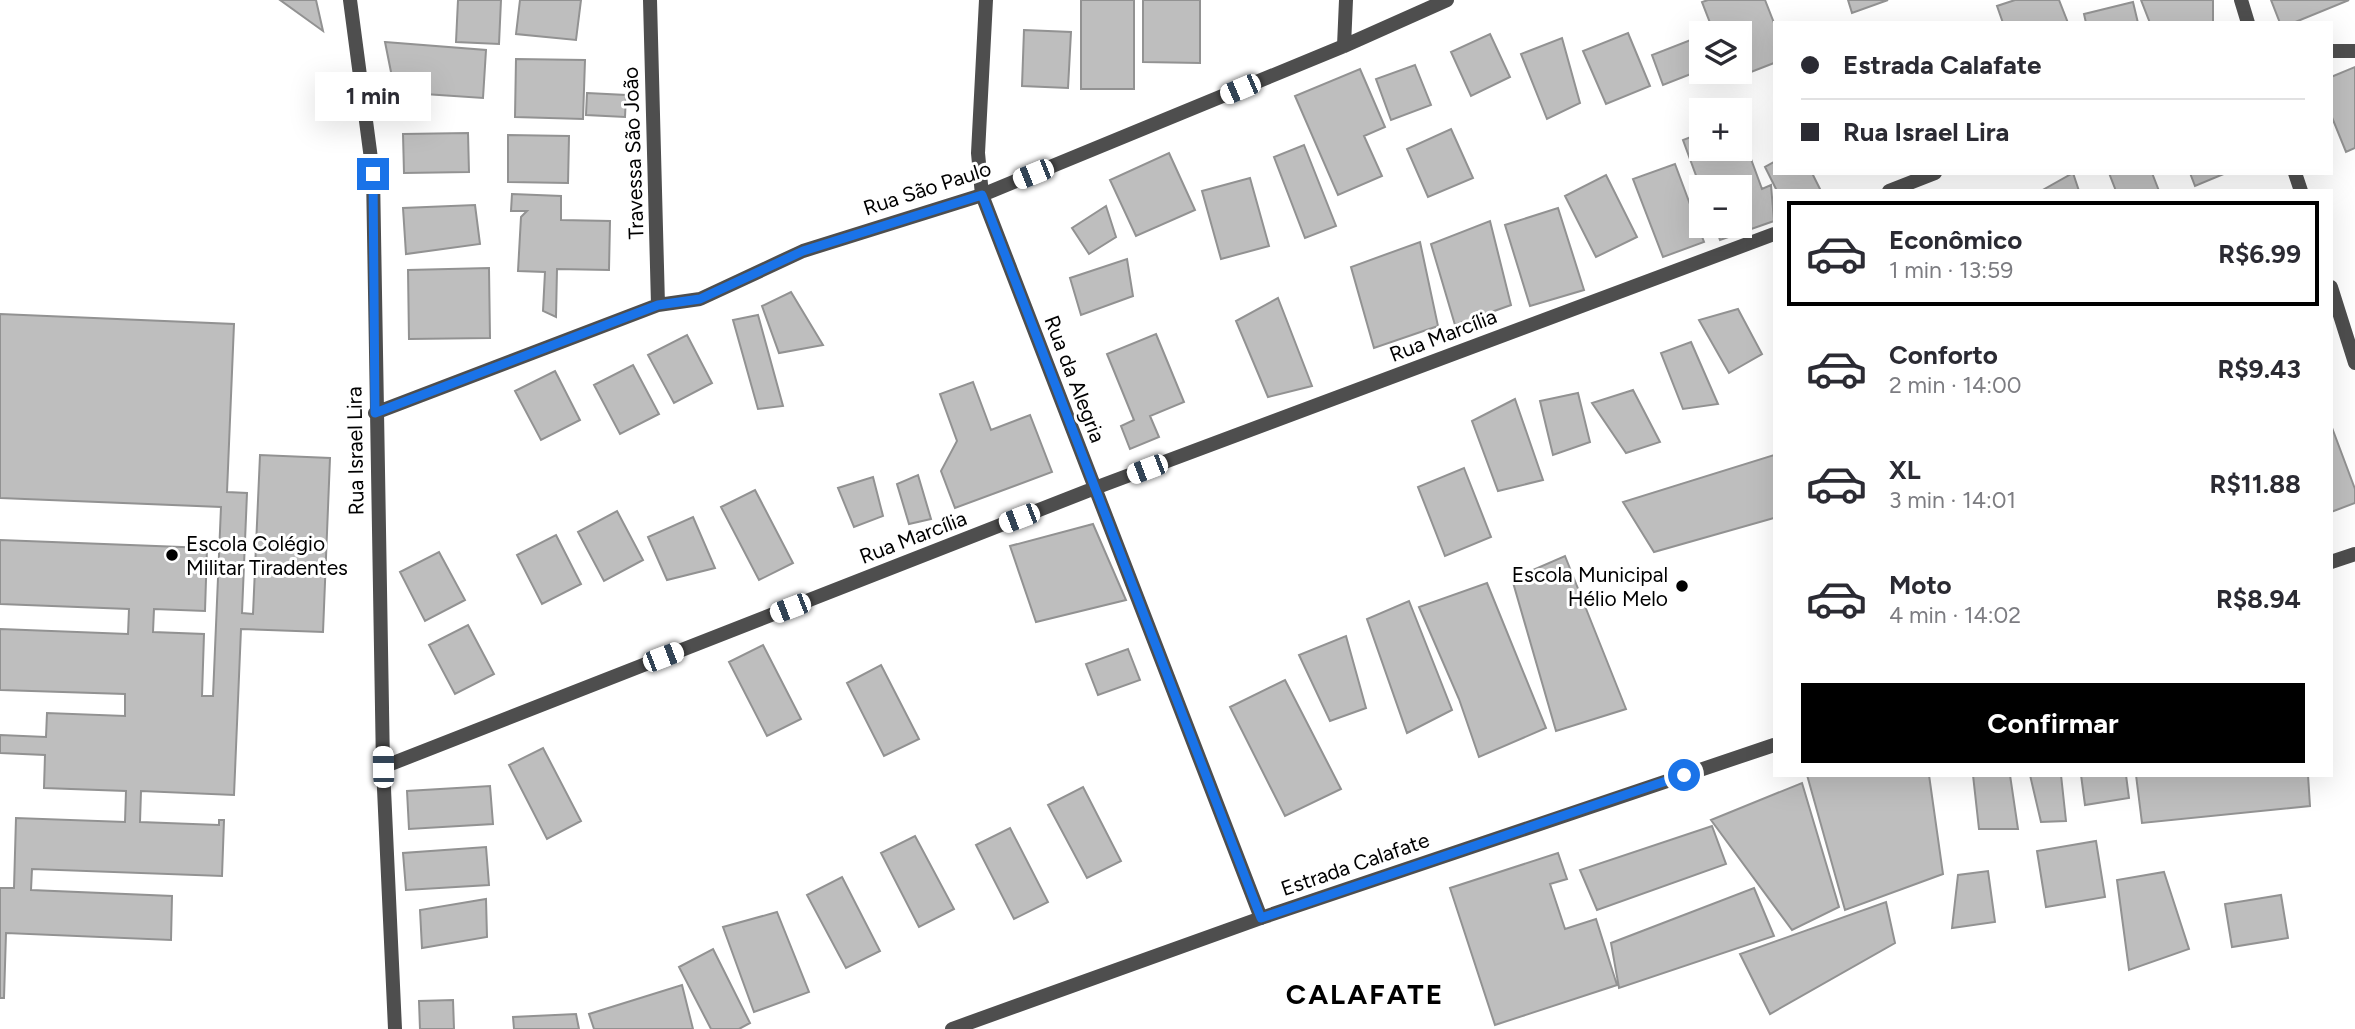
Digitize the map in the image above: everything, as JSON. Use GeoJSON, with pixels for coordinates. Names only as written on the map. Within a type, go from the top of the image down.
{"type":"FeatureCollection","features":[{"type":"Feature","properties":{"kind":"street","name":"Rua Israel Lira"},"geometry":{"type":"LineString","coordinates":[[350,0],[373,174],[383,767],[395,1029]]}},
{"type":"Feature","properties":{"kind":"street","name":"Travessa São João"},"geometry":{"type":"LineString","coordinates":[[650,0],[658,305]]}},
{"type":"Feature","properties":{"kind":"street","name":"Rua da Alegria"},"geometry":{"type":"LineString","coordinates":[[986,0],[978,153],[982,195],[1261,918]]}},
{"type":"Feature","properties":{"kind":"street"},"geometry":{"type":"LineString","coordinates":[[1344,46],[1346,0]]}},
{"type":"Feature","properties":{"kind":"street","name":"Rua São Paulo"},"geometry":{"type":"LineString","coordinates":[[375,413],[658,305],[700,299],[803,251],[982,195],[1344,46],[1447,0]]}},
{"type":"Feature","properties":{"kind":"street"},"geometry":{"type":"LineString","coordinates":[[2241,0],[2247,21]]}},
{"type":"Feature","properties":{"kind":"street"},"geometry":{"type":"LineString","coordinates":[[2333,51],[2355,51]]}},
{"type":"Feature","properties":{"kind":"street"},"geometry":{"type":"LineString","coordinates":[[1894,189],[1930,175]]}},
{"type":"Feature","properties":{"kind":"street","name":"Rua Marcília"},"geometry":{"type":"LineString","coordinates":[[383,767],[1095,488],[1773,234]]}},
{"type":"Feature","properties":{"kind":"street"},"geometry":{"type":"LineString","coordinates":[[2333,293],[2355,363]]}},
{"type":"Feature","properties":{"kind":"street"},"geometry":{"type":"LineString","coordinates":[[2333,561],[2355,554]]}},
{"type":"Feature","properties":{"kind":"street","name":"Estrada Calafate"},"geometry":{"type":"LineString","coordinates":[[952,1029],[1261,918],[1773,745]]}},
{"type":"Feature","properties":{"kind":"building"},"geometry":{"type":"Polygon","coordinates":[[[280,0],[316,0],[323,31],[280,0]]]}},
{"type":"Feature","properties":{"kind":"building"},"geometry":{"type":"Polygon","coordinates":[[[458,0],[501,0],[499,44],[456,42],[458,0]]]}},
{"type":"Feature","properties":{"kind":"building"},"geometry":{"type":"Polygon","coordinates":[[[520,0],[581,0],[576,40],[516,34],[520,0]]]}},
{"type":"Feature","properties":{"kind":"building"},"geometry":{"type":"Polygon","coordinates":[[[1081,0],[1134,0],[1134,89],[1081,89],[1081,0]]]}},
{"type":"Feature","properties":{"kind":"building"},"geometry":{"type":"Polygon","coordinates":[[[1143,0],[1200,0],[1200,63],[1143,62],[1143,0]]]}},
{"type":"Feature","properties":{"kind":"building"},"geometry":{"type":"Polygon","coordinates":[[[1765,0],[1773,21],[1773,63],[1752,72],[1752,21],[1709,21],[1702,2],[1765,0]]]}},
{"type":"Feature","properties":{"kind":"building"},"geometry":{"type":"Polygon","coordinates":[[[1848,0],[1888,0],[1852,13],[1848,0]]]}},
{"type":"Feature","properties":{"kind":"building"},"geometry":{"type":"Polygon","coordinates":[[[2015,0],[2059,0],[2067,21],[2002,21],[1997,6],[2015,0]]]}},
{"type":"Feature","properties":{"kind":"building"},"geometry":{"type":"Polygon","coordinates":[[[2141,0],[2213,0],[2213,21],[2149,21],[2141,0]]]}},
{"type":"Feature","properties":{"kind":"building"},"geometry":{"type":"Polygon","coordinates":[[[2271,0],[2349,0],[2298,21],[2279,21],[2271,0]]]}},
{"type":"Feature","properties":{"kind":"building"},"geometry":{"type":"Polygon","coordinates":[[[2133,2],[2138,21],[2086,21],[2084,14],[2133,2]]]}},
{"type":"Feature","properties":{"kind":"building"},"geometry":{"type":"Polygon","coordinates":[[[1024,30],[1071,32],[1068,88],[1022,86],[1024,30]]]}},
{"type":"Feature","properties":{"kind":"building"},"geometry":{"type":"Polygon","coordinates":[[[1628,33],[1650,86],[1606,104],[1583,51],[1628,33]]]}},
{"type":"Feature","properties":{"kind":"building"},"geometry":{"type":"Polygon","coordinates":[[[1490,34],[1510,77],[1471,96],[1451,52],[1490,34]]]}},
{"type":"Feature","properties":{"kind":"building"},"geometry":{"type":"Polygon","coordinates":[[[1562,38],[1580,103],[1547,119],[1521,54],[1562,38]]]}},
{"type":"Feature","properties":{"kind":"building"},"geometry":{"type":"Polygon","coordinates":[[[1689,41],[1689,75],[1663,85],[1652,55],[1689,41]]]}},
{"type":"Feature","properties":{"kind":"building"},"geometry":{"type":"Polygon","coordinates":[[[385,42],[486,50],[483,98],[395,92],[385,42]]]}},
{"type":"Feature","properties":{"kind":"building"},"geometry":{"type":"Polygon","coordinates":[[[516,59],[585,60],[583,119],[515,117],[516,59]]]}},
{"type":"Feature","properties":{"kind":"building"},"geometry":{"type":"Polygon","coordinates":[[[1415,65],[1431,105],[1391,120],[1376,79],[1415,65]]]}},
{"type":"Feature","properties":{"kind":"building"},"geometry":{"type":"Polygon","coordinates":[[[2355,67],[2355,148],[2346,152],[2333,120],[2333,76],[2355,67]]]}},
{"type":"Feature","properties":{"kind":"building"},"geometry":{"type":"Polygon","coordinates":[[[1360,69],[1385,127],[1364,136],[1382,176],[1338,195],[1295,96],[1360,69]]]}},
{"type":"Feature","properties":{"kind":"building"},"geometry":{"type":"Polygon","coordinates":[[[587,93],[626,95],[625,117],[586,115],[587,93]]]}},
{"type":"Feature","properties":{"kind":"building"},"geometry":{"type":"Polygon","coordinates":[[[1451,129],[1473,178],[1428,197],[1407,149],[1451,129]]]}},
{"type":"Feature","properties":{"kind":"building"},"geometry":{"type":"Polygon","coordinates":[[[468,133],[469,172],[404,173],[403,134],[468,133]]]}},
{"type":"Feature","properties":{"kind":"building"},"geometry":{"type":"Polygon","coordinates":[[[508,135],[569,136],[568,183],[508,182],[508,135]]]}},
{"type":"Feature","properties":{"kind":"building"},"geometry":{"type":"Polygon","coordinates":[[[1689,138],[1689,156],[1683,140],[1689,138]]]}},
{"type":"Feature","properties":{"kind":"building"},"geometry":{"type":"Polygon","coordinates":[[[1304,145],[1336,226],[1305,238],[1274,157],[1304,145]]]}},
{"type":"Feature","properties":{"kind":"building"},"geometry":{"type":"Polygon","coordinates":[[[1169,153],[1195,210],[1136,236],[1110,180],[1169,153]]]}},
{"type":"Feature","properties":{"kind":"building"},"geometry":{"type":"Polygon","coordinates":[[[1691,161],[1752,161],[1762,189],[1771,185],[1773,221],[1752,229],[1752,175],[1696,175],[1691,161]]]}},
{"type":"Feature","properties":{"kind":"building"},"geometry":{"type":"Polygon","coordinates":[[[1773,163],[1773,175],[1813,175],[1820,189],[1776,189],[1765,167],[1773,163]]]}},
{"type":"Feature","properties":{"kind":"building"},"geometry":{"type":"Polygon","coordinates":[[[1675,164],[1689,202],[1689,238],[1703,238],[1704,242],[1663,257],[1633,179],[1675,164]]]}},
{"type":"Feature","properties":{"kind":"building"},"geometry":{"type":"Polygon","coordinates":[[[1606,175],[1637,237],[1596,257],[1565,196],[1606,175]]]}},
{"type":"Feature","properties":{"kind":"building"},"geometry":{"type":"Polygon","coordinates":[[[2074,175],[2078,189],[2045,189],[2074,175]]]}},
{"type":"Feature","properties":{"kind":"building"},"geometry":{"type":"Polygon","coordinates":[[[2110,175],[2153,175],[2158,189],[2115,189],[2110,175]]]}},
{"type":"Feature","properties":{"kind":"building"},"geometry":{"type":"Polygon","coordinates":[[[2191,175],[2221,175],[2195,186],[2191,175]]]}},
{"type":"Feature","properties":{"kind":"building"},"geometry":{"type":"Polygon","coordinates":[[[1250,178],[1269,246],[1221,259],[1202,191],[1250,178]]]}},
{"type":"Feature","properties":{"kind":"building"},"geometry":{"type":"Polygon","coordinates":[[[512,194],[561,196],[561,220],[610,221],[609,270],[557,269],[556,317],[543,311],[545,272],[518,271],[521,217],[527,211],[511,211],[512,194]]]}},
{"type":"Feature","properties":{"kind":"building"},"geometry":{"type":"Polygon","coordinates":[[[475,205],[480,244],[406,254],[403,208],[475,205]]]}},
{"type":"Feature","properties":{"kind":"building"},"geometry":{"type":"Polygon","coordinates":[[[1106,206],[1116,237],[1089,254],[1072,228],[1106,206]]]}},
{"type":"Feature","properties":{"kind":"building"},"geometry":{"type":"Polygon","coordinates":[[[1558,208],[1584,290],[1530,306],[1505,225],[1558,208]]]}},
{"type":"Feature","properties":{"kind":"building"},"geometry":{"type":"Polygon","coordinates":[[[1490,221],[1511,305],[1455,325],[1431,244],[1490,221]]]}},
{"type":"Feature","properties":{"kind":"building"},"geometry":{"type":"Polygon","coordinates":[[[1420,242],[1438,326],[1374,348],[1351,267],[1420,242]]]}},
{"type":"Feature","properties":{"kind":"building"},"geometry":{"type":"Polygon","coordinates":[[[1127,259],[1133,296],[1081,315],[1070,278],[1127,259]]]}},
{"type":"Feature","properties":{"kind":"building"},"geometry":{"type":"Polygon","coordinates":[[[489,268],[490,338],[409,339],[408,270],[489,268]]]}},
{"type":"Feature","properties":{"kind":"building"},"geometry":{"type":"Polygon","coordinates":[[[791,292],[823,345],[779,353],[762,306],[791,292]]]}},
{"type":"Feature","properties":{"kind":"building"},"geometry":{"type":"Polygon","coordinates":[[[1278,298],[1312,386],[1268,397],[1236,321],[1278,298]]]}},
{"type":"Feature","properties":{"kind":"building"},"geometry":{"type":"Polygon","coordinates":[[[1738,309],[1762,354],[1729,373],[1699,320],[1738,309]]]}},
{"type":"Feature","properties":{"kind":"building"},"geometry":{"type":"Polygon","coordinates":[[[0,314],[234,324],[227,492],[247,493],[242,613],[253,614],[260,455],[330,458],[323,632],[241,629],[234,795],[141,791],[140,822],[219,825],[219,820],[224,820],[222,876],[32,869],[31,890],[172,896],[171,940],[6,933],[4,998],[0,998],[0,888],[14,888],[16,818],[125,822],[126,791],[44,788],[45,755],[0,753],[0,735],[46,737],[47,713],[125,716],[125,694],[0,690],[0,629],[128,634],[129,609],[0,604],[0,540],[207,548],[205,611],[154,609],[153,632],[204,634],[202,696],[213,696],[221,507],[0,498],[0,314]]]}},
{"type":"Feature","properties":{"kind":"building"},"geometry":{"type":"Polygon","coordinates":[[[758,315],[783,406],[758,409],[733,320],[758,315]]]}},
{"type":"Feature","properties":{"kind":"building"},"geometry":{"type":"Polygon","coordinates":[[[1156,334],[1184,402],[1150,416],[1159,437],[1130,449],[1121,426],[1134,420],[1107,354],[1156,334]]]}},
{"type":"Feature","properties":{"kind":"building"},"geometry":{"type":"Polygon","coordinates":[[[687,335],[712,383],[674,403],[648,355],[687,335]]]}},
{"type":"Feature","properties":{"kind":"building"},"geometry":{"type":"Polygon","coordinates":[[[1691,342],[1718,404],[1683,409],[1661,353],[1691,342]]]}},
{"type":"Feature","properties":{"kind":"building"},"geometry":{"type":"Polygon","coordinates":[[[633,365],[659,414],[620,434],[594,385],[633,365]]]}},
{"type":"Feature","properties":{"kind":"building"},"geometry":{"type":"Polygon","coordinates":[[[555,371],[580,420],[541,440],[515,391],[555,371]]]}},
{"type":"Feature","properties":{"kind":"building"},"geometry":{"type":"Polygon","coordinates":[[[973,382],[991,430],[1030,415],[1052,472],[955,508],[941,471],[957,441],[940,394],[973,382]]]}},
{"type":"Feature","properties":{"kind":"building"},"geometry":{"type":"Polygon","coordinates":[[[1633,390],[1660,442],[1626,453],[1592,403],[1633,390]]]}},
{"type":"Feature","properties":{"kind":"building"},"geometry":{"type":"Polygon","coordinates":[[[1578,393],[1590,442],[1553,455],[1540,401],[1578,393]]]}},
{"type":"Feature","properties":{"kind":"building"},"geometry":{"type":"Polygon","coordinates":[[[1515,399],[1543,480],[1498,491],[1472,421],[1515,399]]]}},
{"type":"Feature","properties":{"kind":"building"},"geometry":{"type":"Polygon","coordinates":[[[2333,430],[2355,489],[2355,503],[2333,511],[2333,430]]]}},
{"type":"Feature","properties":{"kind":"building"},"geometry":{"type":"Polygon","coordinates":[[[1773,455],[1773,518],[1654,552],[1623,502],[1773,455]]]}},
{"type":"Feature","properties":{"kind":"building"},"geometry":{"type":"Polygon","coordinates":[[[1464,468],[1491,537],[1445,556],[1418,487],[1464,468]]]}},
{"type":"Feature","properties":{"kind":"building"},"geometry":{"type":"Polygon","coordinates":[[[918,475],[931,519],[909,524],[897,484],[918,475]]]}},
{"type":"Feature","properties":{"kind":"building"},"geometry":{"type":"Polygon","coordinates":[[[873,477],[883,516],[854,527],[838,488],[873,477]]]}},
{"type":"Feature","properties":{"kind":"building"},"geometry":{"type":"Polygon","coordinates":[[[755,490],[793,563],[759,580],[721,507],[755,490]]]}},
{"type":"Feature","properties":{"kind":"building"},"geometry":{"type":"Polygon","coordinates":[[[617,511],[643,560],[604,581],[578,532],[617,511]]]}},
{"type":"Feature","properties":{"kind":"building"},"geometry":{"type":"Polygon","coordinates":[[[693,517],[715,568],[667,580],[648,537],[693,517]]]}},
{"type":"Feature","properties":{"kind":"building"},"geometry":{"type":"Polygon","coordinates":[[[1093,524],[1126,600],[1036,622],[1010,546],[1093,524]]]}},
{"type":"Feature","properties":{"kind":"building"},"geometry":{"type":"Polygon","coordinates":[[[556,535],[581,584],[542,604],[517,555],[556,535]]]}},
{"type":"Feature","properties":{"kind":"building"},"geometry":{"type":"Polygon","coordinates":[[[439,552],[465,600],[425,621],[400,572],[439,552]]]}},
{"type":"Feature","properties":{"kind":"building"},"geometry":{"type":"Polygon","coordinates":[[[1565,556],[1626,709],[1556,731],[1512,579],[1565,556]]]}},
{"type":"Feature","properties":{"kind":"building"},"geometry":{"type":"Polygon","coordinates":[[[1487,583],[1546,728],[1479,757],[1459,699],[1419,607],[1487,583]]]}},
{"type":"Feature","properties":{"kind":"building"},"geometry":{"type":"Polygon","coordinates":[[[1409,601],[1452,710],[1407,733],[1367,619],[1409,601]]]}},
{"type":"Feature","properties":{"kind":"building"},"geometry":{"type":"Polygon","coordinates":[[[468,625],[494,674],[455,694],[429,645],[468,625]]]}},
{"type":"Feature","properties":{"kind":"building"},"geometry":{"type":"Polygon","coordinates":[[[1346,636],[1366,708],[1330,721],[1299,655],[1346,636]]]}},
{"type":"Feature","properties":{"kind":"building"},"geometry":{"type":"Polygon","coordinates":[[[763,645],[801,719],[767,736],[729,662],[763,645]]]}},
{"type":"Feature","properties":{"kind":"building"},"geometry":{"type":"Polygon","coordinates":[[[1128,649],[1140,680],[1098,695],[1086,664],[1128,649]]]}},
{"type":"Feature","properties":{"kind":"building"},"geometry":{"type":"Polygon","coordinates":[[[881,665],[919,739],[884,756],[847,683],[881,665]]]}},
{"type":"Feature","properties":{"kind":"building"},"geometry":{"type":"Polygon","coordinates":[[[1285,680],[1341,789],[1285,816],[1230,707],[1285,680]]]}},
{"type":"Feature","properties":{"kind":"building"},"geometry":{"type":"Polygon","coordinates":[[[543,748],[581,821],[547,839],[509,765],[543,748]]]}},
{"type":"Feature","properties":{"kind":"building"},"geometry":{"type":"Polygon","coordinates":[[[1808,777],[1929,777],[1943,874],[1845,910],[1808,777]]]}},
{"type":"Feature","properties":{"kind":"building"},"geometry":{"type":"Polygon","coordinates":[[[1973,777],[2010,777],[2018,829],[1979,829],[1973,777]]]}},
{"type":"Feature","properties":{"kind":"building"},"geometry":{"type":"Polygon","coordinates":[[[2030,777],[2061,777],[2066,821],[2041,822],[2030,777]]]}},
{"type":"Feature","properties":{"kind":"building"},"geometry":{"type":"Polygon","coordinates":[[[2081,777],[2126,777],[2129,798],[2085,805],[2081,777]]]}},
{"type":"Feature","properties":{"kind":"building"},"geometry":{"type":"Polygon","coordinates":[[[2136,777],[2308,777],[2310,806],[2142,823],[2136,777]]]}},
{"type":"Feature","properties":{"kind":"building"},"geometry":{"type":"Polygon","coordinates":[[[1802,783],[1839,907],[1792,930],[1711,820],[1802,783]]]}},
{"type":"Feature","properties":{"kind":"building"},"geometry":{"type":"Polygon","coordinates":[[[490,786],[493,824],[409,829],[407,791],[490,786]]]}},
{"type":"Feature","properties":{"kind":"building"},"geometry":{"type":"Polygon","coordinates":[[[1083,787],[1121,861],[1087,878],[1048,805],[1083,787]]]}},
{"type":"Feature","properties":{"kind":"building"},"geometry":{"type":"Polygon","coordinates":[[[1712,826],[1726,864],[1597,910],[1580,870],[1712,826]]]}},
{"type":"Feature","properties":{"kind":"building"},"geometry":{"type":"Polygon","coordinates":[[[1010,828],[1048,902],[1014,919],[976,845],[1010,828]]]}},
{"type":"Feature","properties":{"kind":"building"},"geometry":{"type":"Polygon","coordinates":[[[915,836],[954,909],[919,927],[881,853],[915,836]]]}},
{"type":"Feature","properties":{"kind":"building"},"geometry":{"type":"Polygon","coordinates":[[[2096,841],[2105,897],[2046,907],[2037,851],[2096,841]]]}},
{"type":"Feature","properties":{"kind":"building"},"geometry":{"type":"Polygon","coordinates":[[[486,847],[489,885],[406,890],[403,853],[486,847]]]}},
{"type":"Feature","properties":{"kind":"building"},"geometry":{"type":"Polygon","coordinates":[[[1558,853],[1567,879],[1550,884],[1565,929],[1596,919],[1617,985],[1495,1025],[1450,888],[1558,853]]]}},
{"type":"Feature","properties":{"kind":"building"},"geometry":{"type":"Polygon","coordinates":[[[1988,871],[1995,922],[1952,928],[1958,875],[1988,871]]]}},
{"type":"Feature","properties":{"kind":"building"},"geometry":{"type":"Polygon","coordinates":[[[2164,872],[2189,949],[2129,970],[2117,880],[2164,872]]]}},
{"type":"Feature","properties":{"kind":"building"},"geometry":{"type":"Polygon","coordinates":[[[842,877],[880,951],[846,968],[807,895],[842,877]]]}},
{"type":"Feature","properties":{"kind":"building"},"geometry":{"type":"Polygon","coordinates":[[[1754,888],[1774,936],[1619,988],[1611,943],[1754,888]]]}},
{"type":"Feature","properties":{"kind":"building"},"geometry":{"type":"Polygon","coordinates":[[[2281,895],[2288,938],[2232,947],[2225,904],[2281,895]]]}},
{"type":"Feature","properties":{"kind":"building"},"geometry":{"type":"Polygon","coordinates":[[[486,899],[487,937],[422,948],[420,910],[486,899]]]}},
{"type":"Feature","properties":{"kind":"building"},"geometry":{"type":"Polygon","coordinates":[[[1886,902],[1895,943],[1770,1014],[1740,954],[1886,902]]]}},
{"type":"Feature","properties":{"kind":"building"},"geometry":{"type":"Polygon","coordinates":[[[777,912],[809,992],[754,1012],[723,927],[777,912]]]}},
{"type":"Feature","properties":{"kind":"building"},"geometry":{"type":"Polygon","coordinates":[[[713,949],[750,1023],[739,1029],[711,1029],[679,967],[713,949]]]}},
{"type":"Feature","properties":{"kind":"building"},"geometry":{"type":"Polygon","coordinates":[[[682,985],[693,1029],[594,1029],[589,1014],[682,985]]]}},
{"type":"Feature","properties":{"kind":"building"},"geometry":{"type":"Polygon","coordinates":[[[453,1000],[454,1029],[420,1029],[419,1001],[453,1000]]]}},
{"type":"Feature","properties":{"kind":"building"},"geometry":{"type":"Polygon","coordinates":[[[576,1014],[579,1029],[514,1029],[513,1017],[576,1014]]]}},
{"type":"Feature","properties":{"kind":"place","name":"Escola Colégio Militar Tiradentes"},"geometry":{"type":"Point","coordinates":[172,555]}},
{"type":"Feature","properties":{"kind":"place","name":"Escola Municipal Hélio Melo"},"geometry":{"type":"Point","coordinates":[1682,586]}},
{"type":"Feature","properties":{"kind":"district","name":"CALAFATE"},"geometry":{"type":"Point","coordinates":[1365,994]}},
{"type":"Feature","properties":{"kind":"route"},"geometry":{"type":"LineString","coordinates":[[373,174],[375,413],[658,305],[700,299],[803,251],[982,195],[1261,918],[1684,775]]}}]}
